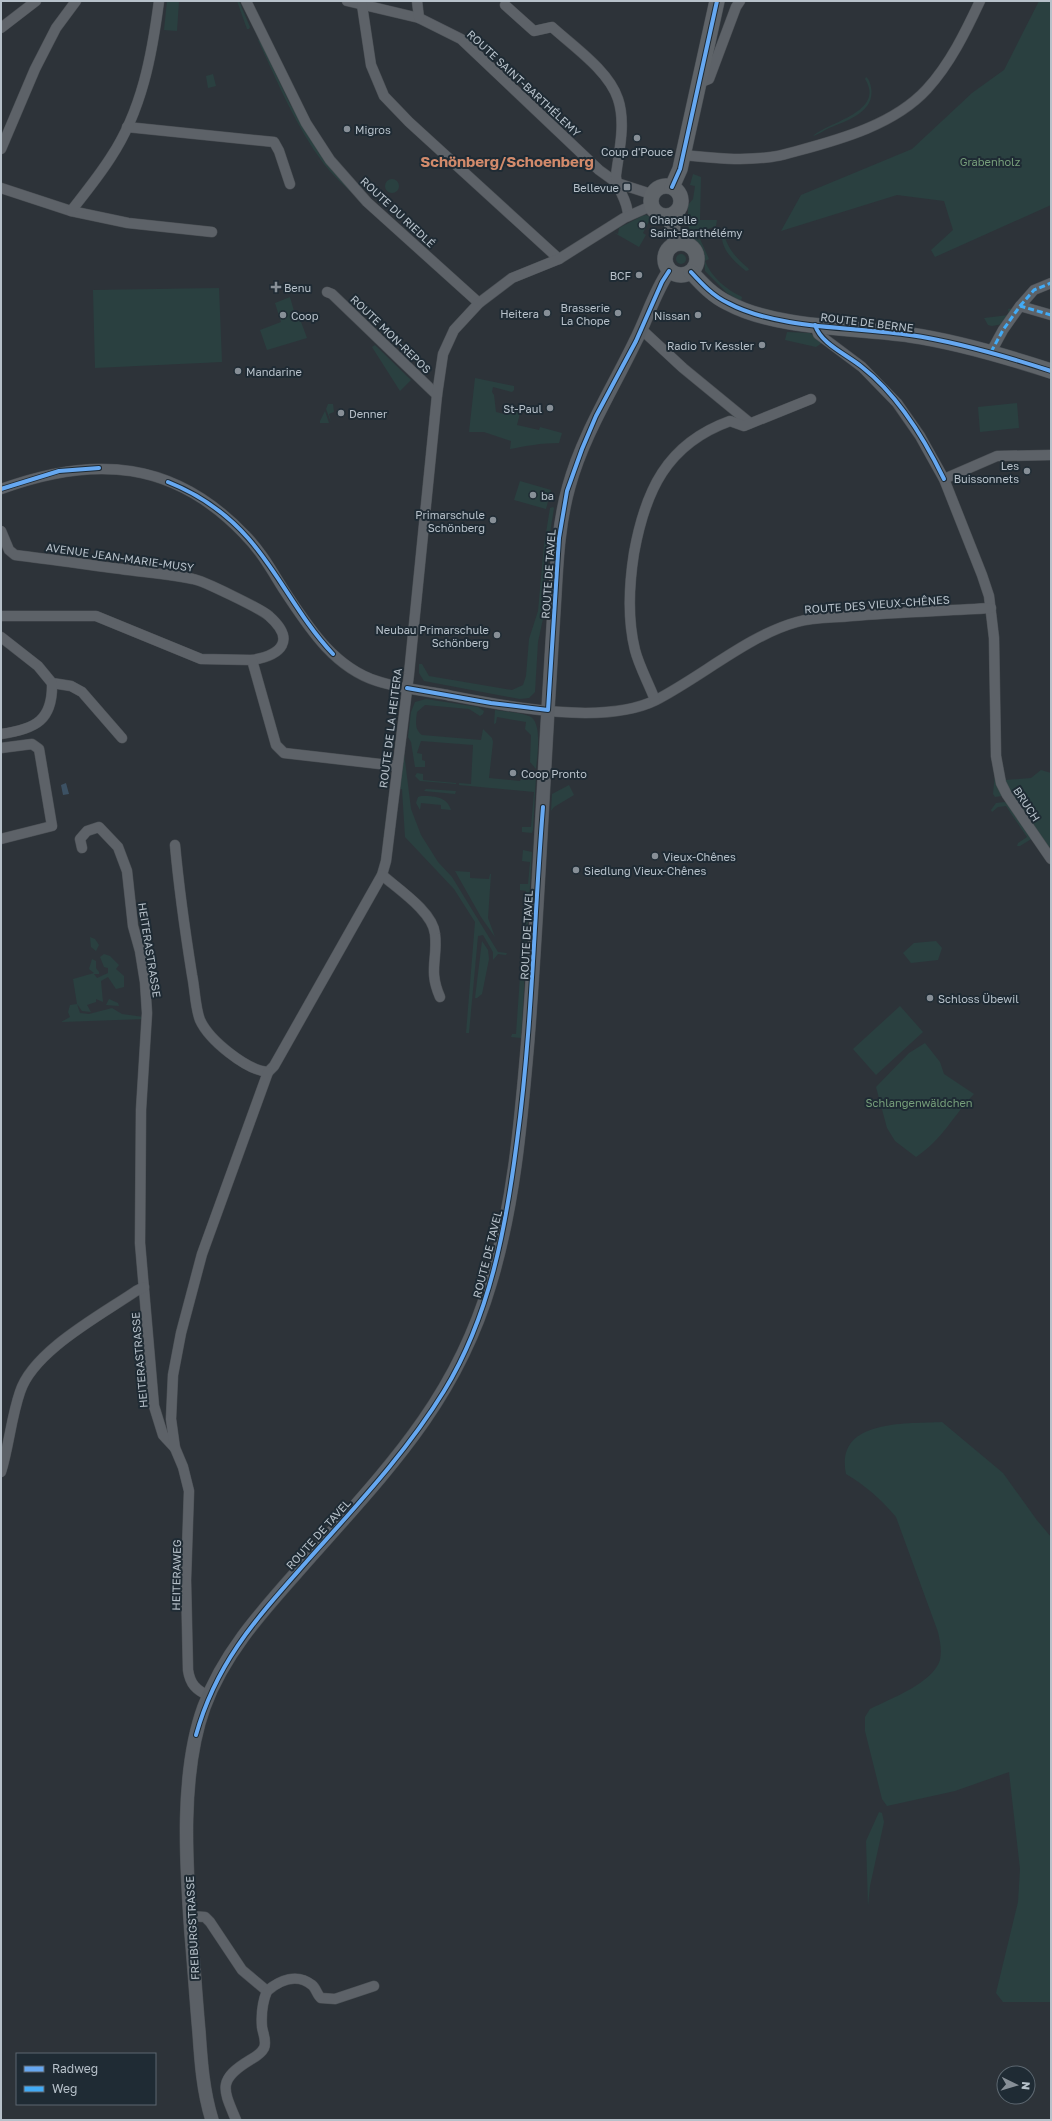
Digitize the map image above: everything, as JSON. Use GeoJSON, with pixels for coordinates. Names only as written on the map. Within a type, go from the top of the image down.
{"type":"FeatureCollection","features":[{"type":"Feature","properties":{"kind":"main road"},"geometry":{"type":"LineString","coordinates":[[672,187],[680,169],[717,1]]}},
{"type":"Feature","properties":{"kind":"main road"},"geometry":{"type":"LineString","coordinates":[[660,186],[672,187],[680,194],[680,205],[670,216],[658,214],[651,200],[660,186]]}},
{"type":"Feature","properties":{"kind":"main road"},"geometry":{"type":"LineString","coordinates":[[670,216],[676,243]]}},
{"type":"Feature","properties":{"kind":"main road"},"geometry":{"type":"LineString","coordinates":[[676,243],[686,243],[696,254],[696,264],[691,272],[680,276],[669,271],[664,262],[665,253],[676,243]]}},
{"type":"Feature","properties":{"kind":"main road","name":"ROUTE DE TAVEL"},"geometry":{"type":"LineString","coordinates":[[196,1735],[209,1696],[227,1659],[252,1623],[391,1465],[421,1428],[457,1367],[486,1300],[504,1224],[521,1109],[532,985],[559,538],[568,491],[580,454],[596,416],[642,329],[662,282],[669,271]]}},
{"type":"Feature","properties":{"kind":"main road","name":"ROUTE DE BERNE"},"geometry":{"type":"LineString","coordinates":[[691,272],[713,294],[727,303],[744,311],[768,318],[815,325],[910,335],[991,352],[1051,372]]}},
{"type":"Feature","properties":{"kind":"main road","name":"FREIBURGSTRASSE"},"geometry":{"type":"LineString","coordinates":[[196,1735],[187,1794],[190,1916],[204,2091],[212,2120]]}},
{"type":"Feature","properties":{"kind":"street"},"geometry":{"type":"LineString","coordinates":[[1,28],[36,1]]}},
{"type":"Feature","properties":{"kind":"street"},"geometry":{"type":"LineString","coordinates":[[71,211],[112,156],[127,127],[146,79],[154,43],[159,1]]}},
{"type":"Feature","properties":{"kind":"street","name":"ROUTE DU RIEDLÉ"},"geometry":{"type":"LineString","coordinates":[[246,1],[306,123],[330,160],[367,202],[479,303]]}},
{"type":"Feature","properties":{"kind":"street","name":"ROUTE SAINT-BARTHÉLEMY"},"geometry":{"type":"LineString","coordinates":[[347,1],[419,18],[461,39],[594,165],[617,183],[651,200]]}},
{"type":"Feature","properties":{"kind":"street"},"geometry":{"type":"LineString","coordinates":[[416,1],[419,18]]}},
{"type":"Feature","properties":{"kind":"street"},"geometry":{"type":"LineString","coordinates":[[699,83],[709,79],[736,7],[740,1]]}},
{"type":"Feature","properties":{"kind":"street"},"geometry":{"type":"LineString","coordinates":[[683,155],[742,159],[773,157],[839,139],[876,124],[917,98],[936,80],[949,61],[980,1]]}},
{"type":"Feature","properties":{"kind":"street"},"geometry":{"type":"LineString","coordinates":[[1,149],[35,69],[56,28],[73,2]]}},
{"type":"Feature","properties":{"kind":"street"},"geometry":{"type":"LineString","coordinates":[[362,4],[371,64],[384,96],[409,122],[559,260]]}},
{"type":"Feature","properties":{"kind":"street"},"geometry":{"type":"LineString","coordinates":[[505,5],[534,31],[552,27],[602,72],[610,84],[618,99],[620,112],[617,183],[626,201],[628,216]]}},
{"type":"Feature","properties":{"kind":"street"},"geometry":{"type":"LineString","coordinates":[[127,127],[274,142],[280,152],[290,184]]}},
{"type":"Feature","properties":{"kind":"street"},"geometry":{"type":"LineString","coordinates":[[1,188],[71,211],[128,223],[212,232]]}},
{"type":"Feature","properties":{"kind":"street","name":"ROUTE DE LA HEITERA"},"geometry":{"type":"LineString","coordinates":[[268,1072],[274,1066],[304,1015],[382,875],[391,828],[437,395],[443,354],[454,330],[479,303],[512,278],[559,260],[651,200]]}},
{"type":"Feature","properties":{"kind":"street"},"geometry":{"type":"LineString","coordinates":[[991,352],[1003,330],[1020,306],[1034,290],[1051,284]]}},
{"type":"Feature","properties":{"kind":"street","name":"ROUTE MON-REPOS"},"geometry":{"type":"LineString","coordinates":[[327,292],[337,299],[437,395]]}},
{"type":"Feature","properties":{"kind":"street"},"geometry":{"type":"LineString","coordinates":[[1020,306],[1051,315]]}},
{"type":"Feature","properties":{"kind":"street","name":"BRUCH"},"geometry":{"type":"LineString","coordinates":[[815,325],[818,334],[862,367],[896,403],[920,436],[944,479],[982,575],[991,608],[994,638],[996,756],[1001,783],[1007,795],[1051,860]]}},
{"type":"Feature","properties":{"kind":"street"},"geometry":{"type":"LineString","coordinates":[[642,329],[683,368],[750,423]]}},
{"type":"Feature","properties":{"kind":"street"},"geometry":{"type":"LineString","coordinates":[[655,700],[635,650],[630,606],[630,580],[634,556],[648,499],[664,469],[698,437],[730,421],[744,426],[810,399]]}},
{"type":"Feature","properties":{"kind":"street"},"geometry":{"type":"LineString","coordinates":[[944,479],[997,456],[1051,455]]}},
{"type":"Feature","properties":{"kind":"street"},"geometry":{"type":"LineString","coordinates":[[1,489],[59,471],[94,468],[138,472],[186,489],[228,518],[247,537],[306,622],[333,654],[361,675],[407,688],[491,703],[548,710]]}},
{"type":"Feature","properties":{"kind":"street","name":"AVENUE JEAN-MARIE-MUSY"},"geometry":{"type":"LineString","coordinates":[[1,530],[9,550],[16,555],[194,579],[269,615],[281,631],[283,644],[280,650],[271,656],[252,660],[201,659],[96,616],[1,616]]}},
{"type":"Feature","properties":{"kind":"street","name":"ROUTE DES VIEUX-CHÊNES"},"geometry":{"type":"LineString","coordinates":[[548,710],[605,712],[648,703],[752,642],[798,622],[874,614],[991,608]]}},
{"type":"Feature","properties":{"kind":"street"},"geometry":{"type":"LineString","coordinates":[[1,637],[35,663],[52,683],[71,686],[82,692],[122,738]]}},
{"type":"Feature","properties":{"kind":"street"},"geometry":{"type":"LineString","coordinates":[[252,660],[276,745],[284,753],[397,766]]}},
{"type":"Feature","properties":{"kind":"street"},"geometry":{"type":"LineString","coordinates":[[1,734],[30,728],[39,722],[50,707],[52,683]]}},
{"type":"Feature","properties":{"kind":"street"},"geometry":{"type":"LineString","coordinates":[[1,748],[32,744],[39,749],[52,826],[1,839]]}},
{"type":"Feature","properties":{"kind":"street","name":"HEITERASTRASSE"},"geometry":{"type":"LineString","coordinates":[[82,848],[80,839],[87,830],[99,827],[118,847],[127,871],[133,926],[141,959],[147,1012],[139,1173],[140,1243],[154,1406],[163,1435],[175,1448]]}},
{"type":"Feature","properties":{"kind":"street"},"geometry":{"type":"LineString","coordinates":[[175,1448],[171,1398],[181,1333],[202,1254],[268,1072],[254,1068],[226,1050],[214,1040],[200,1019],[180,896],[176,845]]}},
{"type":"Feature","properties":{"kind":"street"},"geometry":{"type":"LineString","coordinates":[[382,875],[419,906],[429,919],[435,932],[433,972],[440,997]]}},
{"type":"Feature","properties":{"kind":"street"},"geometry":{"type":"LineString","coordinates":[[1,1472],[20,1391],[27,1375],[35,1364],[71,1336],[144,1287]]}},
{"type":"Feature","properties":{"kind":"street","name":"HEITERAWEG"},"geometry":{"type":"LineString","coordinates":[[175,1448],[183,1467],[189,1491],[186,1580],[188,1670],[194,1686],[209,1696]]}},
{"type":"Feature","properties":{"kind":"street"},"geometry":{"type":"LineString","coordinates":[[190,1916],[205,1917],[210,1922],[242,1970],[267,1991]]}},
{"type":"Feature","properties":{"kind":"street"},"geometry":{"type":"LineString","coordinates":[[236,2120],[224,2092],[229,2076],[259,2054],[264,2048],[265,2041],[262,2027],[262,2005],[267,1991],[274,1984],[287,1978],[302,1980],[313,1986],[321,1998],[335,1999],[374,1986]]}},
{"type":"Feature","properties":{"kind":"green space"},"geometry":{"type":"Polygon","coordinates":[[[167,1],[179,1],[177,31],[164,30],[167,1]]]}},
{"type":"Feature","properties":{"kind":"green space"},"geometry":{"type":"Polygon","coordinates":[[[237,1],[239,1],[250,27],[249,29],[247,29],[237,1]]]}},
{"type":"Feature","properties":{"kind":"green space","name":"Grabenholz"},"geometry":{"type":"Polygon","coordinates":[[[1039,1],[1051,1],[1051,205],[935,257],[931,250],[953,230],[944,201],[897,195],[781,231],[801,195],[912,149],[972,93],[1004,70],[1039,1]]]}},
{"type":"Feature","properties":{"kind":"green space"},"geometry":{"type":"Polygon","coordinates":[[[258,40],[260,40],[290,104],[308,133],[361,201],[333,174],[314,150],[296,120],[258,40]]]}},
{"type":"Feature","properties":{"kind":"green space"},"geometry":{"type":"Polygon","coordinates":[[[213,74],[216,86],[208,88],[206,76],[213,74]]]}},
{"type":"Feature","properties":{"kind":"green space"},"geometry":{"type":"Polygon","coordinates":[[[866,77],[869,80],[871,87],[871,96],[869,103],[864,109],[851,119],[813,136],[820,131],[842,121],[862,108],[868,100],[869,90],[865,79],[866,77]]]}},
{"type":"Feature","properties":{"kind":"green space"},"geometry":{"type":"Polygon","coordinates":[[[693,174],[701,177],[700,220],[717,220],[716,226],[695,234],[697,240],[700,239],[709,259],[705,261],[715,278],[725,287],[742,297],[741,301],[727,293],[705,271],[704,253],[701,246],[692,236],[688,225],[688,205],[693,199],[695,186],[690,185],[693,174]]]}},
{"type":"Feature","properties":{"kind":"green space"},"geometry":{"type":"Polygon","coordinates":[[[392,179],[397,181],[399,186],[397,191],[392,193],[387,191],[385,186],[387,181],[392,179]]]}},
{"type":"Feature","properties":{"kind":"green space"},"geometry":{"type":"Polygon","coordinates":[[[646,215],[651,217],[643,233],[646,235],[639,247],[613,232],[618,234],[619,228],[646,215]]]}},
{"type":"Feature","properties":{"kind":"green space"},"geometry":{"type":"Polygon","coordinates":[[[722,235],[724,235],[733,253],[749,270],[746,271],[737,264],[726,251],[722,240],[722,235]]]}},
{"type":"Feature","properties":{"kind":"green space"},"geometry":{"type":"Polygon","coordinates":[[[679,254],[683,254],[685,255],[685,263],[679,264],[676,261],[676,257],[679,254]]]}},
{"type":"Feature","properties":{"kind":"green space"},"geometry":{"type":"Polygon","coordinates":[[[219,288],[222,362],[95,368],[93,290],[219,288]]]}},
{"type":"Feature","properties":{"kind":"green space"},"geometry":{"type":"Polygon","coordinates":[[[290,297],[294,311],[297,311],[307,338],[267,350],[260,330],[281,322],[275,303],[290,297]]]}},
{"type":"Feature","properties":{"kind":"green space"},"geometry":{"type":"Polygon","coordinates":[[[1014,308],[1003,324],[992,326],[988,325],[984,318],[1009,315],[1008,309],[1014,308]]]}},
{"type":"Feature","properties":{"kind":"green space"},"geometry":{"type":"Polygon","coordinates":[[[787,332],[810,333],[822,343],[816,347],[785,340],[787,332]]]}},
{"type":"Feature","properties":{"kind":"green space"},"geometry":{"type":"Polygon","coordinates":[[[375,345],[411,380],[400,391],[372,347],[375,345]]]}},
{"type":"Feature","properties":{"kind":"green space"},"geometry":{"type":"Polygon","coordinates":[[[475,378],[514,386],[514,390],[512,392],[493,387],[492,392],[494,395],[496,412],[504,414],[505,411],[508,413],[511,410],[520,413],[517,425],[539,430],[540,427],[562,433],[559,443],[540,444],[510,449],[511,441],[484,432],[469,432],[475,378]]]}},
{"type":"Feature","properties":{"kind":"green space"},"geometry":{"type":"Polygon","coordinates":[[[1017,403],[1019,428],[980,432],[978,407],[1017,403]]]}},
{"type":"Feature","properties":{"kind":"green space"},"geometry":{"type":"Polygon","coordinates":[[[328,404],[333,404],[334,412],[329,414],[331,422],[326,409],[328,404]]]}},
{"type":"Feature","properties":{"kind":"green space"},"geometry":{"type":"Polygon","coordinates":[[[325,411],[329,423],[320,423],[320,421],[325,411]]]}},
{"type":"Feature","properties":{"kind":"green space","name":"ba"},"geometry":{"type":"Polygon","coordinates":[[[520,481],[551,490],[546,509],[514,500],[520,481]]]}},
{"type":"Feature","properties":{"kind":"green space"},"geometry":{"type":"Polygon","coordinates":[[[553,507],[548,546],[544,614],[538,642],[535,692],[529,698],[520,699],[424,681],[419,673],[419,664],[422,664],[429,676],[512,690],[523,685],[526,676],[529,639],[538,611],[544,545],[550,508],[553,507]]]}},
{"type":"Feature","properties":{"kind":"green space"},"geometry":{"type":"Polygon","coordinates":[[[426,699],[478,707],[484,711],[480,716],[469,709],[425,705],[417,712],[416,725],[419,733],[422,735],[481,740],[483,729],[492,738],[493,742],[489,778],[520,781],[521,779],[528,780],[530,772],[536,776],[532,833],[522,832],[522,827],[531,827],[534,792],[459,785],[459,783],[471,784],[473,745],[421,741],[417,753],[422,754],[422,760],[425,761],[425,767],[415,767],[411,742],[408,737],[411,712],[415,702],[426,699]]]}},
{"type":"Feature","properties":{"kind":"green space"},"geometry":{"type":"Polygon","coordinates":[[[495,710],[521,714],[529,716],[533,719],[538,732],[536,769],[530,762],[531,735],[525,729],[526,722],[497,717],[496,723],[494,724],[495,710]]]}},
{"type":"Feature","properties":{"kind":"green space"},"geometry":{"type":"Polygon","coordinates":[[[404,753],[411,809],[421,835],[438,862],[452,877],[498,952],[507,953],[506,955],[498,954],[493,960],[493,952],[483,935],[478,936],[469,1033],[466,1033],[475,922],[454,889],[405,837],[402,789],[399,789],[404,753]]]}},
{"type":"Feature","properties":{"kind":"green space"},"geometry":{"type":"Polygon","coordinates":[[[1041,770],[1051,773],[1051,845],[1048,848],[1013,799],[1005,780],[1031,778],[1041,770]]]}},
{"type":"Feature","properties":{"kind":"green space"},"geometry":{"type":"Polygon","coordinates":[[[417,773],[423,774],[423,780],[456,784],[420,781],[415,776],[417,773]]]}},
{"type":"Feature","properties":{"kind":"green space"},"geometry":{"type":"Polygon","coordinates":[[[995,773],[1002,796],[995,797],[993,794],[995,773]]]}},
{"type":"Feature","properties":{"kind":"green space"},"geometry":{"type":"Polygon","coordinates":[[[569,785],[574,795],[554,807],[551,811],[552,794],[569,785]]]}},
{"type":"Feature","properties":{"kind":"green space"},"geometry":{"type":"Polygon","coordinates":[[[426,789],[456,791],[455,794],[424,791],[426,789]]]}},
{"type":"Feature","properties":{"kind":"green space"},"geometry":{"type":"Polygon","coordinates":[[[421,796],[443,799],[449,805],[451,810],[441,809],[441,805],[421,803],[420,810],[416,803],[418,797],[421,796]]]}},
{"type":"Feature","properties":{"kind":"green space"},"geometry":{"type":"Polygon","coordinates":[[[996,803],[1009,803],[1033,838],[1020,846],[1017,846],[1018,843],[1027,837],[1006,806],[998,807],[992,812],[991,810],[996,803]]]}},
{"type":"Feature","properties":{"kind":"green space"},"geometry":{"type":"Polygon","coordinates":[[[523,850],[532,852],[521,1038],[511,1037],[512,1034],[516,1034],[526,891],[520,890],[520,884],[528,884],[530,862],[522,861],[523,850]]]}},
{"type":"Feature","properties":{"kind":"green space"},"geometry":{"type":"Polygon","coordinates":[[[455,871],[470,872],[470,878],[489,879],[491,874],[488,918],[495,937],[481,917],[455,871]]]}},
{"type":"Feature","properties":{"kind":"green space"},"geometry":{"type":"Polygon","coordinates":[[[90,937],[95,939],[99,945],[96,951],[91,947],[90,937]]]}},
{"type":"Feature","properties":{"kind":"green space"},"geometry":{"type":"Polygon","coordinates":[[[482,941],[488,950],[489,959],[482,994],[475,998],[482,941]]]}},
{"type":"Feature","properties":{"kind":"green space"},"geometry":{"type":"Polygon","coordinates":[[[936,941],[942,948],[938,960],[911,963],[903,953],[914,943],[936,941]]]}},
{"type":"Feature","properties":{"kind":"green space"},"geometry":{"type":"Polygon","coordinates":[[[104,954],[110,956],[119,965],[116,969],[124,976],[124,987],[116,989],[108,977],[101,981],[103,1002],[96,999],[96,1002],[87,1005],[91,1012],[82,1011],[77,1004],[73,979],[94,973],[89,969],[92,959],[96,961],[96,968],[99,972],[99,974],[94,974],[97,978],[108,973],[108,968],[104,967],[100,957],[104,954]]]}},
{"type":"Feature","properties":{"kind":"green space"},"geometry":{"type":"Polygon","coordinates":[[[109,999],[118,1003],[119,1006],[106,1005],[109,999]]]}},
{"type":"Feature","properties":{"kind":"green space"},"geometry":{"type":"Polygon","coordinates":[[[77,1004],[80,1013],[89,1014],[112,1008],[122,1014],[144,1017],[145,1019],[61,1022],[70,1017],[68,1012],[70,1005],[77,1004]]]}},
{"type":"Feature","properties":{"kind":"green space"},"geometry":{"type":"Polygon","coordinates":[[[900,1006],[923,1032],[876,1075],[853,1049],[900,1006]]]}},
{"type":"Feature","properties":{"kind":"green space","name":"Schlangenwäldchen"},"geometry":{"type":"Polygon","coordinates":[[[925,1043],[940,1062],[944,1074],[974,1094],[933,1143],[916,1157],[895,1141],[887,1128],[876,1087],[909,1053],[925,1043]]]}},
{"type":"Feature","properties":{"kind":"green space"},"geometry":{"type":"Polygon","coordinates":[[[942,1422],[1003,1473],[1051,1537],[1051,2002],[1003,2002],[996,1993],[1018,1902],[1020,1869],[1009,1772],[955,1791],[887,1806],[882,1799],[865,1731],[865,1717],[870,1709],[910,1689],[929,1676],[936,1668],[940,1660],[941,1649],[938,1632],[896,1517],[873,1493],[846,1474],[845,1456],[851,1443],[862,1434],[876,1428],[910,1423],[942,1422]]]}},
{"type":"Feature","properties":{"kind":"green space"},"geometry":{"type":"Polygon","coordinates":[[[879,1812],[882,1813],[884,1822],[870,1886],[868,1906],[866,1841],[879,1812]]]}},
{"type":"Feature","properties":{"kind":"water"},"geometry":{"type":"Polygon","coordinates":[[[66,783],[69,794],[63,795],[61,785],[66,783]]]}},
{"type":"Feature","properties":{"kind":"marked path"},"geometry":{"type":"LineString","coordinates":[[1020,306],[1034,290],[1051,283]]}},
{"type":"Feature","properties":{"kind":"marked path"},"geometry":{"type":"LineString","coordinates":[[991,352],[1003,330],[1020,306],[1051,315]]}},
{"type":"Feature","properties":{"kind":"cycle path"},"geometry":{"type":"LineString","coordinates":[[672,187],[680,169],[717,1]]}},
{"type":"Feature","properties":{"kind":"cycle path"},"geometry":{"type":"LineString","coordinates":[[407,688],[491,703],[548,710],[559,538],[567,491],[596,416],[636,341],[662,282],[669,271]]}},
{"type":"Feature","properties":{"kind":"cycle path"},"geometry":{"type":"LineString","coordinates":[[691,272],[717,297],[747,312],[769,318],[816,326],[888,332],[946,341],[1051,371]]}},
{"type":"Feature","properties":{"kind":"cycle path"},"geometry":{"type":"LineString","coordinates":[[815,325],[818,332],[828,343],[856,362],[875,378],[898,404],[919,433],[944,479]]}},
{"type":"Feature","properties":{"kind":"cycle path"},"geometry":{"type":"LineString","coordinates":[[1,489],[59,471],[99,468]]}},
{"type":"Feature","properties":{"kind":"cycle path"},"geometry":{"type":"LineString","coordinates":[[168,482],[201,498],[221,512],[248,538],[270,566],[299,611],[333,654]]}},
{"type":"Feature","properties":{"kind":"cycle path"},"geometry":{"type":"LineString","coordinates":[[196,1735],[215,1684],[241,1641],[272,1601],[380,1478],[413,1436],[444,1391],[460,1362],[473,1332],[494,1270],[513,1173],[526,1058],[543,807]]}},
{"type":"Feature","properties":{"kind":"place","name":"Migros"},"geometry":{"type":"Point","coordinates":[347,129]}},
{"type":"Feature","properties":{"kind":"place","name":"Coup d'Pouce"},"geometry":{"type":"Point","coordinates":[637,138]}},
{"type":"Feature","properties":{"kind":"place","name":"Bellevue"},"geometry":{"type":"Point","coordinates":[627,187]}},
{"type":"Feature","properties":{"kind":"place","name":"Chapelle Saint-Barthélémy"},"geometry":{"type":"Point","coordinates":[642,225]}},
{"type":"Feature","properties":{"kind":"place","name":"BCF"},"geometry":{"type":"Point","coordinates":[639,275]}},
{"type":"Feature","properties":{"kind":"place","name":"Benu"},"geometry":{"type":"Point","coordinates":[276,287]}},
{"type":"Feature","properties":{"kind":"place","name":"Heitera"},"geometry":{"type":"Point","coordinates":[547,313]}},
{"type":"Feature","properties":{"kind":"place","name":"Brasserie La Chope"},"geometry":{"type":"Point","coordinates":[618,313]}},
{"type":"Feature","properties":{"kind":"place","name":"Coop"},"geometry":{"type":"Point","coordinates":[283,315]}},
{"type":"Feature","properties":{"kind":"place","name":"Nissan"},"geometry":{"type":"Point","coordinates":[698,315]}},
{"type":"Feature","properties":{"kind":"place","name":"Radio Tv Kessler"},"geometry":{"type":"Point","coordinates":[762,345]}},
{"type":"Feature","properties":{"kind":"place","name":"Mandarine"},"geometry":{"type":"Point","coordinates":[238,371]}},
{"type":"Feature","properties":{"kind":"place","name":"St-Paul"},"geometry":{"type":"Point","coordinates":[550,408]}},
{"type":"Feature","properties":{"kind":"place","name":"Denner"},"geometry":{"type":"Point","coordinates":[341,413]}},
{"type":"Feature","properties":{"kind":"place","name":"Les Buissonnets"},"geometry":{"type":"Point","coordinates":[1027,471]}},
{"type":"Feature","properties":{"kind":"place","name":"ba"},"geometry":{"type":"Point","coordinates":[533,495]}},
{"type":"Feature","properties":{"kind":"place","name":"Primarschule Schönberg"},"geometry":{"type":"Point","coordinates":[493,520]}},
{"type":"Feature","properties":{"kind":"place","name":"Neubau Primarschule Schönberg"},"geometry":{"type":"Point","coordinates":[497,635]}},
{"type":"Feature","properties":{"kind":"place","name":"Coop Pronto"},"geometry":{"type":"Point","coordinates":[513,773]}},
{"type":"Feature","properties":{"kind":"place","name":"Vieux-Chênes"},"geometry":{"type":"Point","coordinates":[655,856]}},
{"type":"Feature","properties":{"kind":"place","name":"Siedlung Vieux-Chênes"},"geometry":{"type":"Point","coordinates":[576,870]}},
{"type":"Feature","properties":{"kind":"place","name":"Schloss Übewil"},"geometry":{"type":"Point","coordinates":[930,998]}},
{"type":"Feature","properties":{"kind":"district","name":"Schönberg/Schoenberg"},"geometry":{"type":"Point","coordinates":[507,161]}}]}
